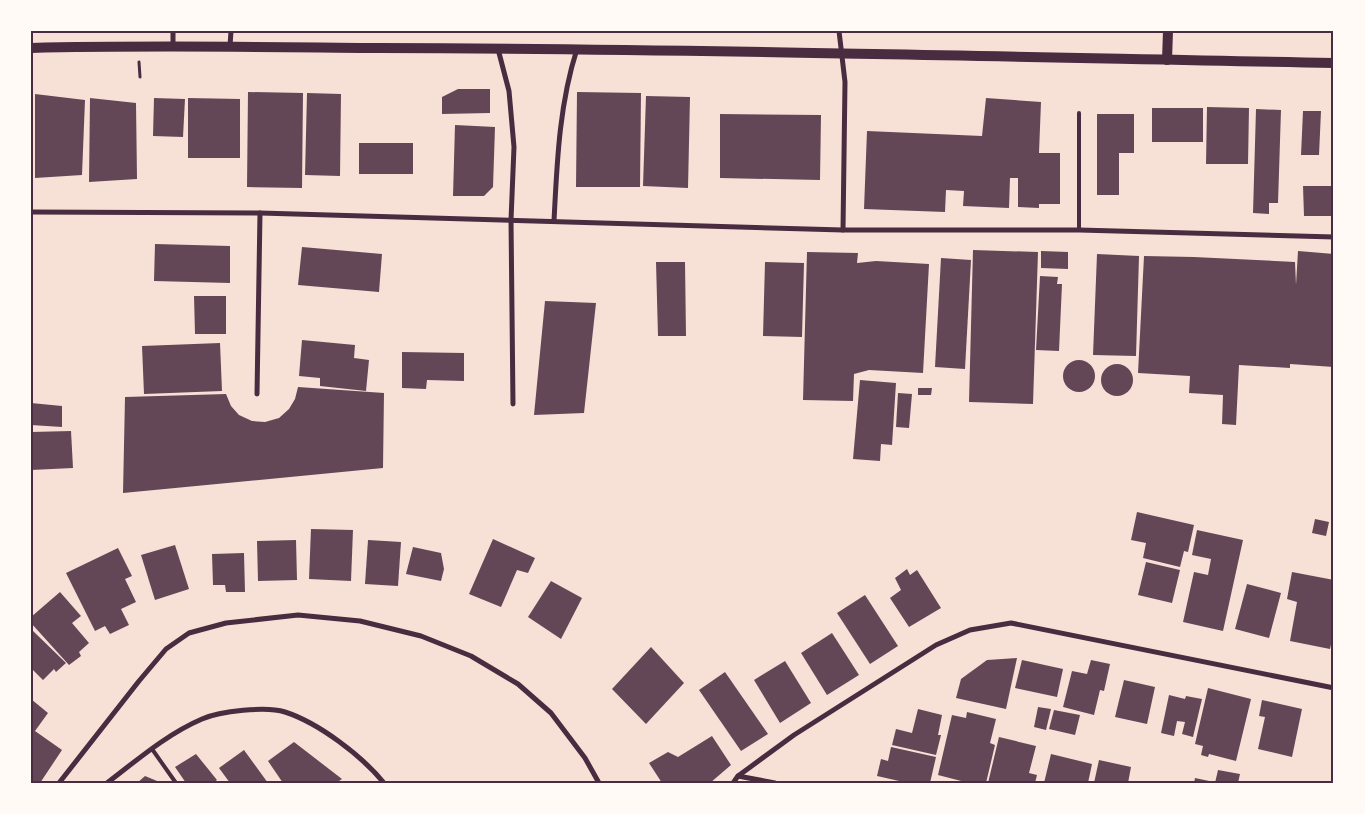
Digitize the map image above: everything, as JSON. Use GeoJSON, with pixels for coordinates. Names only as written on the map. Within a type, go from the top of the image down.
{"type":"FeatureCollection","features":[{"type":"Feature","properties":{"kind":"main road"},"geometry":{"type":"LineString","coordinates":[[1167,60],[1168,31]]}},
{"type":"Feature","properties":{"kind":"main road"},"geometry":{"type":"LineString","coordinates":[[31,48],[173,46],[498,48],[1334,63]]}},
{"type":"Feature","properties":{"kind":"street"},"geometry":{"type":"LineString","coordinates":[[173,31],[173,46]]}},
{"type":"Feature","properties":{"kind":"street"},"geometry":{"type":"LineString","coordinates":[[230,47],[231,31]]}},
{"type":"Feature","properties":{"kind":"street"},"geometry":{"type":"LineString","coordinates":[[839,31],[845,82],[843,230]]}},
{"type":"Feature","properties":{"kind":"street"},"geometry":{"type":"LineString","coordinates":[[498,48],[509,90],[514,147],[510,220],[513,404]]}},
{"type":"Feature","properties":{"kind":"street"},"geometry":{"type":"LineString","coordinates":[[554,220],[558,150],[565,94],[577,49]]}},
{"type":"Feature","properties":{"kind":"street"},"geometry":{"type":"LineString","coordinates":[[31,212],[260,213],[554,220],[843,230],[1079,230],[1334,237]]}},
{"type":"Feature","properties":{"kind":"street"},"geometry":{"type":"LineString","coordinates":[[257,394],[260,213]]}},
{"type":"Feature","properties":{"kind":"street"},"geometry":{"type":"LineString","coordinates":[[59,783],[166,649],[189,633],[226,622],[298,615],[360,621],[421,636],[472,656],[518,684],[551,713],[585,758],[599,783]]}},
{"type":"Feature","properties":{"kind":"street"},"geometry":{"type":"LineString","coordinates":[[733,783],[738,776],[794,735],[936,644],[970,630],[1010,623],[1334,688]]}},
{"type":"Feature","properties":{"kind":"street"},"geometry":{"type":"LineString","coordinates":[[107,783],[175,733],[204,718],[248,709],[284,712],[315,726],[344,744],[372,768],[384,783]]}},
{"type":"Feature","properties":{"kind":"street"},"geometry":{"type":"LineString","coordinates":[[738,776],[775,783]]}},
{"type":"Feature","properties":{"kind":"lane"},"geometry":{"type":"LineString","coordinates":[[1079,113],[1079,230]]}},
{"type":"Feature","properties":{"kind":"lane"},"geometry":{"type":"LineString","coordinates":[[152,749],[176,783]]}},
{"type":"Feature","properties":{"kind":"building"},"geometry":{"type":"Polygon","coordinates":[[[458,89],[490,89],[490,113],[442,114],[442,97],[458,89]]]}},
{"type":"Feature","properties":{"kind":"building"},"geometry":{"type":"Polygon","coordinates":[[[248,92],[303,93],[302,188],[247,187],[248,92]]]}},
{"type":"Feature","properties":{"kind":"building"},"geometry":{"type":"Polygon","coordinates":[[[577,92],[641,93],[640,187],[576,187],[577,92]]]}},
{"type":"Feature","properties":{"kind":"building"},"geometry":{"type":"Polygon","coordinates":[[[307,93],[341,94],[340,176],[305,175],[307,93]]]}},
{"type":"Feature","properties":{"kind":"building"},"geometry":{"type":"Polygon","coordinates":[[[35,94],[85,100],[82,175],[35,178],[35,94]]]}},
{"type":"Feature","properties":{"kind":"building"},"geometry":{"type":"Polygon","coordinates":[[[646,96],[690,97],[688,188],[643,186],[646,96]]]}},
{"type":"Feature","properties":{"kind":"building"},"geometry":{"type":"Polygon","coordinates":[[[90,98],[136,103],[137,179],[89,182],[90,98]]]}},
{"type":"Feature","properties":{"kind":"building"},"geometry":{"type":"Polygon","coordinates":[[[154,98],[185,99],[183,137],[153,136],[154,98]]]}},
{"type":"Feature","properties":{"kind":"building"},"geometry":{"type":"Polygon","coordinates":[[[188,98],[240,99],[240,158],[188,158],[188,98]]]}},
{"type":"Feature","properties":{"kind":"building"},"geometry":{"type":"Polygon","coordinates":[[[986,98],[1041,102],[1039,153],[1060,153],[1060,204],[1039,204],[1039,208],[1018,207],[1018,178],[1010,178],[1009,208],[963,206],[964,191],[946,190],[945,212],[864,209],[867,131],[982,136],[986,98]]]}},
{"type":"Feature","properties":{"kind":"building"},"geometry":{"type":"Polygon","coordinates":[[[1207,107],[1249,108],[1248,164],[1206,164],[1207,107]]]}},
{"type":"Feature","properties":{"kind":"building"},"geometry":{"type":"Polygon","coordinates":[[[1152,108],[1203,108],[1203,142],[1152,142],[1152,108]]]}},
{"type":"Feature","properties":{"kind":"building"},"geometry":{"type":"Polygon","coordinates":[[[1256,109],[1281,110],[1278,203],[1269,203],[1269,214],[1253,213],[1256,109]]]}},
{"type":"Feature","properties":{"kind":"building"},"geometry":{"type":"Polygon","coordinates":[[[1303,111],[1321,111],[1319,155],[1301,155],[1303,111]]]}},
{"type":"Feature","properties":{"kind":"building"},"geometry":{"type":"Polygon","coordinates":[[[720,114],[821,115],[820,180],[720,178],[720,114]]]}},
{"type":"Feature","properties":{"kind":"building"},"geometry":{"type":"Polygon","coordinates":[[[1097,114],[1134,114],[1134,153],[1119,153],[1119,195],[1097,195],[1097,114]]]}},
{"type":"Feature","properties":{"kind":"building"},"geometry":{"type":"Polygon","coordinates":[[[455,125],[495,127],[493,187],[484,196],[453,196],[455,125]]]}},
{"type":"Feature","properties":{"kind":"building"},"geometry":{"type":"Polygon","coordinates":[[[359,143],[413,143],[413,174],[359,174],[359,143]]]}},
{"type":"Feature","properties":{"kind":"building"},"geometry":{"type":"Polygon","coordinates":[[[1303,186],[1334,186],[1334,216],[1304,216],[1303,186]]]}},
{"type":"Feature","properties":{"kind":"building"},"geometry":{"type":"Polygon","coordinates":[[[155,244],[230,246],[230,283],[154,281],[155,244]]]}},
{"type":"Feature","properties":{"kind":"building"},"geometry":{"type":"Polygon","coordinates":[[[302,247],[382,254],[379,292],[298,285],[302,247]]]}},
{"type":"Feature","properties":{"kind":"building"},"geometry":{"type":"Polygon","coordinates":[[[973,250],[1038,252],[1033,404],[969,402],[973,250]]]}},
{"type":"Feature","properties":{"kind":"building"},"geometry":{"type":"Polygon","coordinates":[[[1041,251],[1068,252],[1068,269],[1041,268],[1041,251]]]}},
{"type":"Feature","properties":{"kind":"building"},"geometry":{"type":"Polygon","coordinates":[[[1298,251],[1334,254],[1334,367],[1290,364],[1290,368],[1239,365],[1236,425],[1222,424],[1223,395],[1189,393],[1190,376],[1138,373],[1144,256],[1295,262],[1296,285],[1298,251]]]}},
{"type":"Feature","properties":{"kind":"building"},"geometry":{"type":"Polygon","coordinates":[[[807,252],[858,253],[857,263],[876,261],[929,264],[923,373],[869,370],[854,374],[853,401],[803,400],[807,252]]]}},
{"type":"Feature","properties":{"kind":"building"},"geometry":{"type":"Polygon","coordinates":[[[1097,254],[1139,256],[1136,356],[1093,355],[1097,254]]]}},
{"type":"Feature","properties":{"kind":"building"},"geometry":{"type":"Polygon","coordinates":[[[941,258],[971,260],[965,369],[935,367],[941,258]]]}},
{"type":"Feature","properties":{"kind":"building"},"geometry":{"type":"Polygon","coordinates":[[[656,262],[685,262],[686,336],[658,336],[656,262]]]}},
{"type":"Feature","properties":{"kind":"building"},"geometry":{"type":"Polygon","coordinates":[[[765,262],[804,263],[802,337],[763,336],[765,262]]]}},
{"type":"Feature","properties":{"kind":"building"},"geometry":{"type":"Polygon","coordinates":[[[1040,276],[1058,277],[1057,284],[1062,284],[1059,351],[1036,350],[1040,276]]]}},
{"type":"Feature","properties":{"kind":"building"},"geometry":{"type":"Polygon","coordinates":[[[194,296],[226,296],[226,334],[195,334],[194,296]]]}},
{"type":"Feature","properties":{"kind":"building"},"geometry":{"type":"Polygon","coordinates":[[[545,301],[596,303],[584,413],[534,415],[545,301]]]}},
{"type":"Feature","properties":{"kind":"building"},"geometry":{"type":"Polygon","coordinates":[[[302,340],[355,345],[354,358],[369,360],[366,391],[320,386],[320,378],[299,376],[302,340]]]}},
{"type":"Feature","properties":{"kind":"building"},"geometry":{"type":"Polygon","coordinates":[[[220,343],[222,391],[144,394],[142,346],[220,343]]]}},
{"type":"Feature","properties":{"kind":"building"},"geometry":{"type":"Polygon","coordinates":[[[402,352],[464,353],[464,381],[427,380],[426,389],[402,388],[402,352]]]}},
{"type":"Feature","properties":{"kind":"building"},"geometry":{"type":"Polygon","coordinates":[[[1079,360],[1085,361],[1090,365],[1094,370],[1094,382],[1090,387],[1085,391],[1079,392],[1073,391],[1068,387],[1064,382],[1063,376],[1064,370],[1068,365],[1073,361],[1079,360]]]}},
{"type":"Feature","properties":{"kind":"building"},"geometry":{"type":"Polygon","coordinates":[[[1117,364],[1123,365],[1128,369],[1132,374],[1132,386],[1128,391],[1123,395],[1117,396],[1111,395],[1106,391],[1102,386],[1101,380],[1102,374],[1106,369],[1111,365],[1117,364]]]}},
{"type":"Feature","properties":{"kind":"building"},"geometry":{"type":"Polygon","coordinates":[[[860,380],[896,383],[892,445],[881,444],[880,461],[853,459],[860,380]]]}},
{"type":"Feature","properties":{"kind":"building"},"geometry":{"type":"Polygon","coordinates":[[[298,387],[384,393],[383,468],[123,493],[125,397],[226,394],[231,406],[239,415],[252,421],[265,422],[279,418],[289,409],[295,399],[298,387]]]}},
{"type":"Feature","properties":{"kind":"building"},"geometry":{"type":"Polygon","coordinates":[[[918,388],[932,388],[931,395],[918,395],[918,388]]]}},
{"type":"Feature","properties":{"kind":"building"},"geometry":{"type":"Polygon","coordinates":[[[898,393],[912,394],[909,428],[896,427],[898,393]]]}},
{"type":"Feature","properties":{"kind":"building"},"geometry":{"type":"Polygon","coordinates":[[[31,403],[62,406],[62,427],[31,425],[31,403]]]}},
{"type":"Feature","properties":{"kind":"building"},"geometry":{"type":"Polygon","coordinates":[[[71,431],[73,468],[31,470],[31,432],[71,431]]]}},
{"type":"Feature","properties":{"kind":"building"},"geometry":{"type":"Polygon","coordinates":[[[1137,512],[1194,525],[1188,552],[1184,551],[1180,567],[1143,558],[1146,543],[1131,540],[1137,512]]]}},
{"type":"Feature","properties":{"kind":"building"},"geometry":{"type":"Polygon","coordinates":[[[1315,519],[1329,522],[1326,536],[1312,533],[1315,519]]]}},
{"type":"Feature","properties":{"kind":"building"},"geometry":{"type":"Polygon","coordinates":[[[311,529],[353,530],[351,581],[309,579],[311,529]]]}},
{"type":"Feature","properties":{"kind":"building"},"geometry":{"type":"Polygon","coordinates":[[[1197,530],[1243,540],[1223,631],[1183,622],[1194,572],[1208,575],[1211,559],[1192,555],[1197,530]]]}},
{"type":"Feature","properties":{"kind":"building"},"geometry":{"type":"Polygon","coordinates":[[[493,539],[535,558],[528,573],[517,570],[501,607],[469,594],[493,539]]]}},
{"type":"Feature","properties":{"kind":"building"},"geometry":{"type":"Polygon","coordinates":[[[296,540],[297,580],[258,581],[257,541],[296,540]]]}},
{"type":"Feature","properties":{"kind":"building"},"geometry":{"type":"Polygon","coordinates":[[[368,540],[401,542],[398,586],[365,584],[368,540]]]}},
{"type":"Feature","properties":{"kind":"building"},"geometry":{"type":"Polygon","coordinates":[[[175,545],[189,589],[155,600],[141,555],[175,545]]]}},
{"type":"Feature","properties":{"kind":"building"},"geometry":{"type":"Polygon","coordinates":[[[413,547],[441,553],[444,569],[441,581],[406,574],[413,547]]]}},
{"type":"Feature","properties":{"kind":"building"},"geometry":{"type":"Polygon","coordinates":[[[118,548],[132,576],[125,579],[136,602],[121,609],[129,625],[110,634],[105,626],[95,631],[66,573],[118,548]]]}},
{"type":"Feature","properties":{"kind":"building"},"geometry":{"type":"Polygon","coordinates":[[[244,553],[245,592],[226,592],[225,585],[213,585],[212,554],[244,553]]]}},
{"type":"Feature","properties":{"kind":"building"},"geometry":{"type":"Polygon","coordinates":[[[1146,562],[1180,570],[1172,603],[1138,595],[1146,562]]]}},
{"type":"Feature","properties":{"kind":"building"},"geometry":{"type":"Polygon","coordinates":[[[907,569],[910,575],[917,570],[941,608],[909,627],[890,598],[901,590],[895,578],[907,569]]]}},
{"type":"Feature","properties":{"kind":"building"},"geometry":{"type":"Polygon","coordinates":[[[1292,572],[1334,580],[1334,631],[1330,649],[1290,641],[1297,602],[1287,599],[1292,572]]]}},
{"type":"Feature","properties":{"kind":"building"},"geometry":{"type":"Polygon","coordinates":[[[551,581],[582,598],[561,639],[528,617],[551,581]]]}},
{"type":"Feature","properties":{"kind":"building"},"geometry":{"type":"Polygon","coordinates":[[[1247,584],[1281,593],[1269,638],[1235,629],[1247,584]]]}},
{"type":"Feature","properties":{"kind":"building"},"geometry":{"type":"Polygon","coordinates":[[[60,592],[81,616],[72,623],[89,643],[79,652],[81,656],[69,665],[31,623],[31,617],[60,592]]]}},
{"type":"Feature","properties":{"kind":"building"},"geometry":{"type":"Polygon","coordinates":[[[865,595],[898,646],[870,664],[837,613],[865,595]]]}},
{"type":"Feature","properties":{"kind":"building"},"geometry":{"type":"Polygon","coordinates":[[[31,629],[66,663],[56,672],[54,669],[43,680],[31,668],[31,629]]]}},
{"type":"Feature","properties":{"kind":"building"},"geometry":{"type":"Polygon","coordinates":[[[832,633],[859,675],[827,695],[801,653],[832,633]]]}},
{"type":"Feature","properties":{"kind":"building"},"geometry":{"type":"Polygon","coordinates":[[[651,647],[684,683],[646,724],[612,689],[651,647]]]}},
{"type":"Feature","properties":{"kind":"building"},"geometry":{"type":"Polygon","coordinates":[[[1017,658],[1006,709],[956,698],[961,679],[987,660],[1017,658]]]}},
{"type":"Feature","properties":{"kind":"building"},"geometry":{"type":"Polygon","coordinates":[[[1022,660],[1063,669],[1057,697],[1015,688],[1022,660]]]}},
{"type":"Feature","properties":{"kind":"building"},"geometry":{"type":"Polygon","coordinates":[[[1091,660],[1110,664],[1104,691],[1100,690],[1094,715],[1063,707],[1072,671],[1087,674],[1091,660]]]}},
{"type":"Feature","properties":{"kind":"building"},"geometry":{"type":"Polygon","coordinates":[[[785,661],[811,703],[780,723],[754,680],[785,661]]]}},
{"type":"Feature","properties":{"kind":"building"},"geometry":{"type":"Polygon","coordinates":[[[725,672],[768,734],[741,751],[699,690],[725,672]]]}},
{"type":"Feature","properties":{"kind":"building"},"geometry":{"type":"Polygon","coordinates":[[[1124,680],[1155,687],[1147,724],[1115,717],[1124,680]]]}},
{"type":"Feature","properties":{"kind":"building"},"geometry":{"type":"Polygon","coordinates":[[[1208,688],[1251,699],[1236,761],[1209,754],[1208,757],[1201,755],[1203,746],[1195,744],[1208,688]]]}},
{"type":"Feature","properties":{"kind":"building"},"geometry":{"type":"Polygon","coordinates":[[[1169,695],[1185,699],[1186,696],[1202,699],[1193,737],[1182,734],[1185,722],[1177,721],[1174,736],[1161,733],[1169,695]]]}},
{"type":"Feature","properties":{"kind":"building"},"geometry":{"type":"Polygon","coordinates":[[[31,699],[48,713],[35,731],[62,750],[40,783],[31,783],[31,699]]]}},
{"type":"Feature","properties":{"kind":"building"},"geometry":{"type":"Polygon","coordinates":[[[1262,700],[1302,709],[1292,757],[1258,749],[1265,717],[1259,716],[1262,700]]]}},
{"type":"Feature","properties":{"kind":"building"},"geometry":{"type":"Polygon","coordinates":[[[1038,707],[1051,709],[1046,730],[1034,727],[1038,707]]]}},
{"type":"Feature","properties":{"kind":"building"},"geometry":{"type":"Polygon","coordinates":[[[918,709],[942,715],[938,735],[941,735],[936,755],[892,745],[896,729],[912,733],[918,709]]]}},
{"type":"Feature","properties":{"kind":"building"},"geometry":{"type":"Polygon","coordinates":[[[1054,710],[1080,715],[1075,735],[1049,729],[1054,710]]]}},
{"type":"Feature","properties":{"kind":"building"},"geometry":{"type":"Polygon","coordinates":[[[967,712],[996,719],[990,743],[995,745],[986,783],[969,783],[938,775],[952,715],[966,718],[967,712]]]}},
{"type":"Feature","properties":{"kind":"building"},"geometry":{"type":"Polygon","coordinates":[[[712,736],[731,765],[710,783],[662,783],[649,763],[668,752],[678,757],[712,736]]]}},
{"type":"Feature","properties":{"kind":"building"},"geometry":{"type":"Polygon","coordinates":[[[999,737],[1036,746],[1029,773],[1037,775],[1035,783],[988,783],[999,737]]]}},
{"type":"Feature","properties":{"kind":"building"},"geometry":{"type":"Polygon","coordinates":[[[294,742],[342,779],[336,783],[283,783],[268,761],[294,742]]]}},
{"type":"Feature","properties":{"kind":"building"},"geometry":{"type":"Polygon","coordinates":[[[891,747],[936,757],[930,783],[908,783],[877,776],[881,759],[888,761],[891,747]]]}},
{"type":"Feature","properties":{"kind":"building"},"geometry":{"type":"Polygon","coordinates":[[[244,750],[268,783],[230,783],[219,768],[244,750]]]}},
{"type":"Feature","properties":{"kind":"building"},"geometry":{"type":"Polygon","coordinates":[[[196,754],[217,780],[213,783],[186,783],[175,767],[196,754]]]}},
{"type":"Feature","properties":{"kind":"building"},"geometry":{"type":"Polygon","coordinates":[[[1051,754],[1092,764],[1088,783],[1044,783],[1051,754]]]}},
{"type":"Feature","properties":{"kind":"building"},"geometry":{"type":"Polygon","coordinates":[[[1099,760],[1131,767],[1128,783],[1094,783],[1099,760]]]}},
{"type":"Feature","properties":{"kind":"building"},"geometry":{"type":"Polygon","coordinates":[[[1218,770],[1240,774],[1238,783],[1215,783],[1218,770]]]}},
{"type":"Feature","properties":{"kind":"building"},"geometry":{"type":"Polygon","coordinates":[[[145,776],[162,783],[137,783],[145,776]]]}},
{"type":"Feature","properties":{"kind":"building"},"geometry":{"type":"Polygon","coordinates":[[[1195,778],[1214,782],[1194,783],[1195,778]]]}}]}
